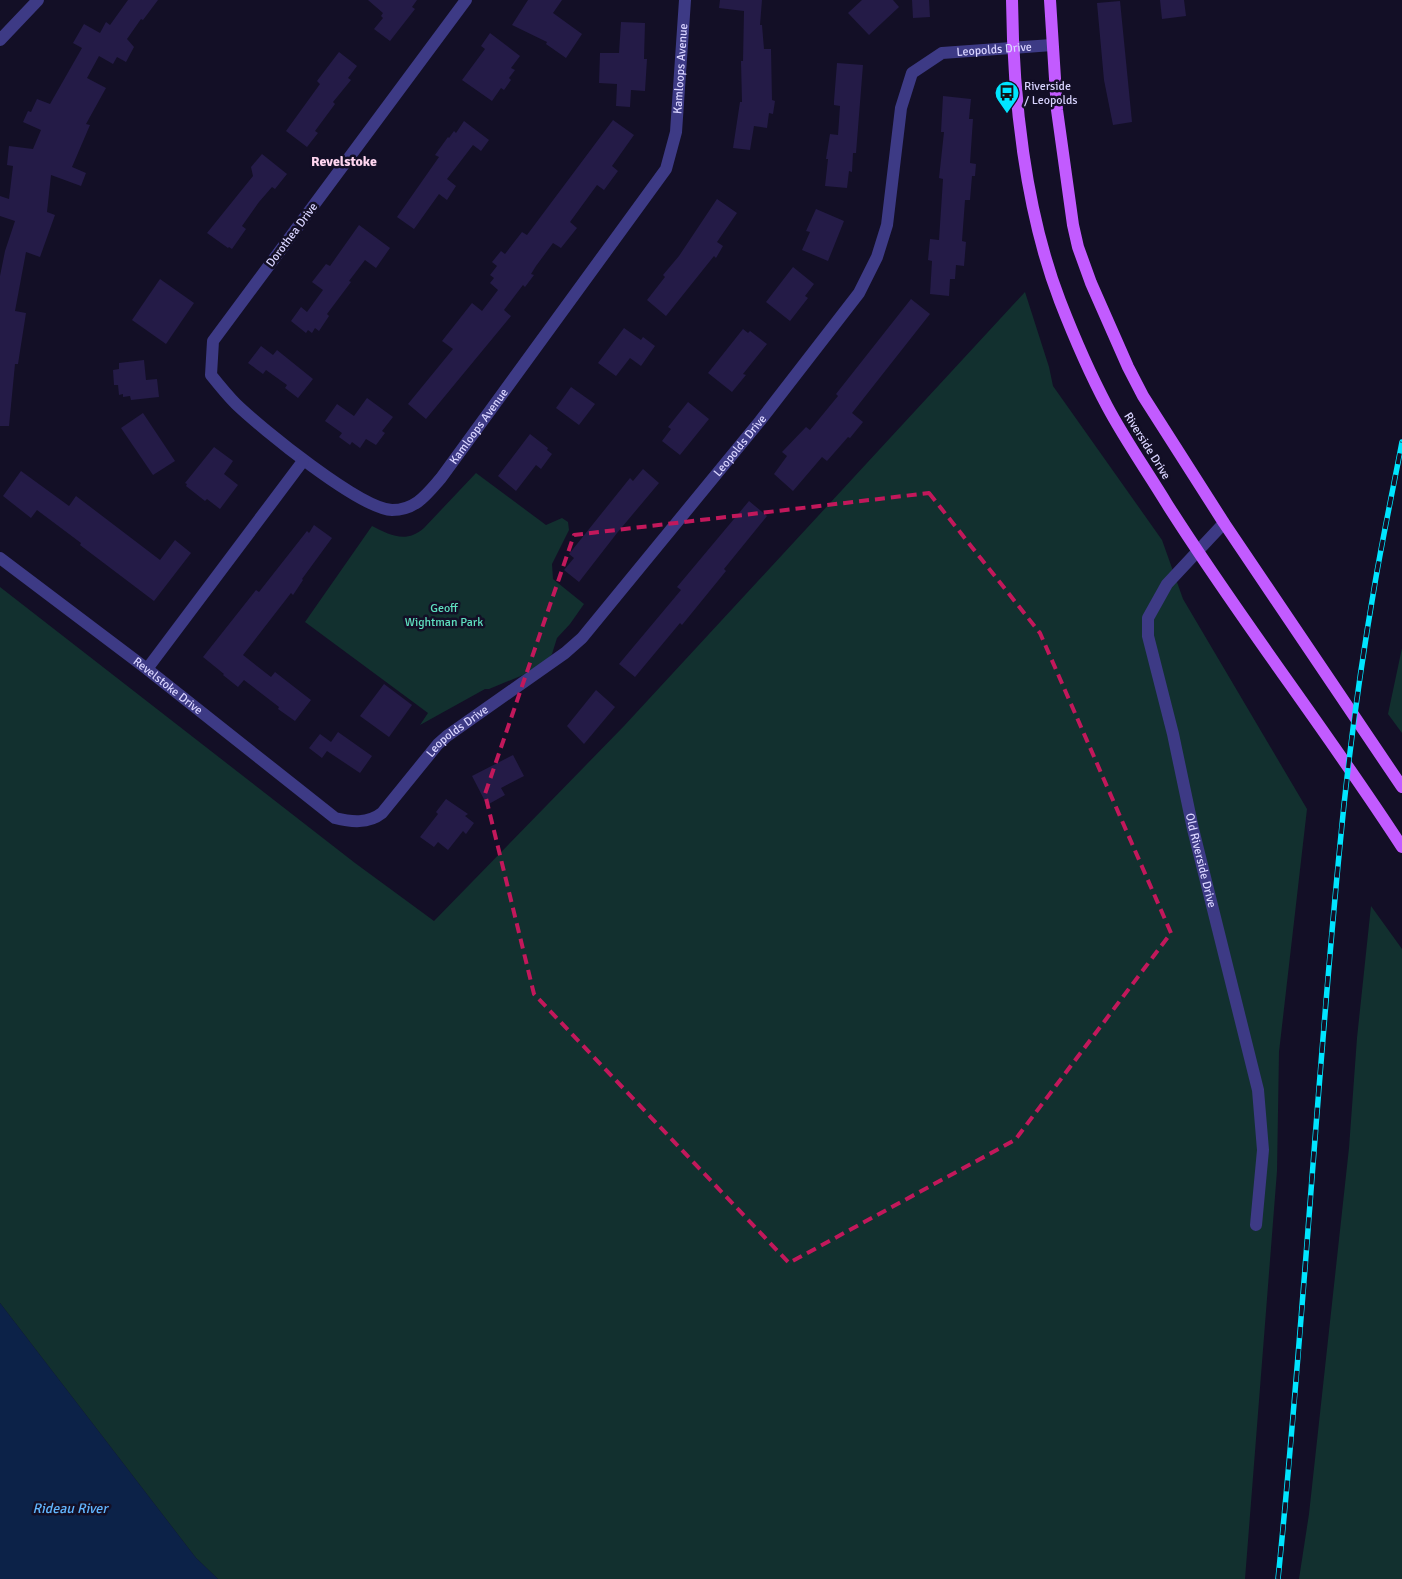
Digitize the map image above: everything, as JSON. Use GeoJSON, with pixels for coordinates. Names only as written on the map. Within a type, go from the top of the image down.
{"type":"FeatureCollection","features":[{"type":"Feature","properties":{"kind":"main road","name":"Riverside Drive"},"geometry":{"type":"LineString","coordinates":[[1012,0],[1013,48],[1019,115],[1031,200],[1059,300],[1094,382],[1108,409],[1198,552],[1402,848]]}},
{"type":"Feature","properties":{"kind":"main road","name":"Riverside Drive"},"geometry":{"type":"LineString","coordinates":[[1050,0],[1057,110],[1069,206],[1078,247],[1128,367],[1143,396],[1224,522],[1402,787]]}},
{"type":"Feature","properties":{"kind":"street"},"geometry":{"type":"LineString","coordinates":[[0,40],[38,0]]}},
{"type":"Feature","properties":{"kind":"street","name":"Dorothea Drive"},"geometry":{"type":"LineString","coordinates":[[303,460],[236,404],[211,375],[213,341],[466,0]]}},
{"type":"Feature","properties":{"kind":"street","name":"Kamloops Avenue"},"geometry":{"type":"LineString","coordinates":[[303,460],[372,505],[392,510],[418,503],[442,478],[666,169],[676,132],[685,0]]}},
{"type":"Feature","properties":{"kind":"street","name":"Leopolds Drive"},"geometry":{"type":"LineString","coordinates":[[333,817],[357,821],[371,820],[382,814],[438,744],[447,736],[565,653],[582,638],[760,421],[859,293],[878,257],[887,225],[901,108],[912,73],[942,52],[1052,45]]}},
{"type":"Feature","properties":{"kind":"street"},"geometry":{"type":"LineString","coordinates":[[147,669],[303,460]]}},
{"type":"Feature","properties":{"kind":"street","name":"Old Riverside Drive"},"geometry":{"type":"LineString","coordinates":[[1224,522],[1167,584],[1148,618],[1148,636],[1173,734],[1193,829],[1258,1090],[1263,1150],[1256,1225]]}},
{"type":"Feature","properties":{"kind":"street","name":"Revelstoke Drive"},"geometry":{"type":"LineString","coordinates":[[0,558],[147,669],[333,817]]}},
{"type":"Feature","properties":{"kind":"highlighted area"},"geometry":{"type":"Polygon","coordinates":[[[929,493],[1040,633],[1171,933],[1015,1140],[789,1263],[534,994],[485,794],[574,535],[929,493]]]}},
{"type":"Feature","properties":{"kind":"green space"},"geometry":{"type":"Polygon","coordinates":[[[1025,292],[1049,367],[1053,386],[1162,540],[1183,599],[1307,809],[1279,1052],[1277,1171],[1245,1579],[218,1579],[196,1558],[0,1303],[0,587],[355,863],[434,921],[624,726],[1025,292]]]}},
{"type":"Feature","properties":{"kind":"green space","name":"Geoff Wightman Park"},"geometry":{"type":"Polygon","coordinates":[[[476,473],[546,525],[562,518],[568,522],[569,530],[552,564],[553,579],[584,604],[557,638],[552,654],[547,660],[523,675],[485,689],[420,725],[428,713],[305,622],[372,526],[392,535],[404,537],[417,533],[476,473]]]}},
{"type":"Feature","properties":{"kind":"green space"},"geometry":{"type":"Polygon","coordinates":[[[1402,648],[1402,733],[1388,714],[1402,648]]]}},
{"type":"Feature","properties":{"kind":"green space"},"geometry":{"type":"Polygon","coordinates":[[[1371,906],[1402,949],[1402,1579],[1299,1579],[1309,1514],[1349,1148],[1357,1038],[1371,906]]]}},
{"type":"Feature","properties":{"kind":"water","name":"Rideau River"},"geometry":{"type":"Polygon","coordinates":[[[0,1303],[196,1558],[218,1579],[0,1579],[0,1303]]]}},
{"type":"Feature","properties":{"kind":"building"},"geometry":{"type":"Polygon","coordinates":[[[128,0],[158,0],[127,39],[134,47],[126,62],[117,57],[113,64],[99,56],[87,78],[106,88],[86,124],[90,125],[72,167],[86,173],[81,186],[51,175],[47,212],[55,215],[40,257],[26,252],[15,311],[26,313],[18,364],[15,364],[9,426],[0,426],[0,276],[5,251],[15,221],[0,216],[0,196],[9,199],[13,166],[7,165],[9,146],[33,149],[41,130],[23,122],[28,111],[31,112],[37,99],[50,104],[82,48],[73,43],[84,24],[100,33],[106,22],[110,25],[128,0]]]}},
{"type":"Feature","properties":{"kind":"building"},"geometry":{"type":"Polygon","coordinates":[[[368,0],[417,0],[412,7],[415,9],[390,41],[374,29],[383,18],[381,16],[383,13],[368,0]]]}},
{"type":"Feature","properties":{"kind":"building"},"geometry":{"type":"Polygon","coordinates":[[[528,0],[562,0],[553,13],[582,34],[566,58],[546,44],[547,42],[512,25],[528,0]]]}},
{"type":"Feature","properties":{"kind":"building"},"geometry":{"type":"Polygon","coordinates":[[[720,0],[762,0],[760,25],[762,25],[764,49],[771,49],[772,100],[775,101],[773,114],[769,113],[767,128],[754,126],[750,150],[733,148],[740,102],[742,102],[741,61],[743,61],[744,11],[719,8],[720,0]]]}},
{"type":"Feature","properties":{"kind":"building"},"geometry":{"type":"Polygon","coordinates":[[[862,0],[893,0],[899,7],[869,35],[848,13],[862,0]]]}},
{"type":"Feature","properties":{"kind":"building"},"geometry":{"type":"Polygon","coordinates":[[[912,0],[929,0],[930,17],[913,18],[912,0]]]}},
{"type":"Feature","properties":{"kind":"building"},"geometry":{"type":"Polygon","coordinates":[[[1160,0],[1184,0],[1186,16],[1162,19],[1160,0]]]}},
{"type":"Feature","properties":{"kind":"building"},"geometry":{"type":"Polygon","coordinates":[[[1120,1],[1132,122],[1113,125],[1104,80],[1097,3],[1120,1]]]}},
{"type":"Feature","properties":{"kind":"building"},"geometry":{"type":"Polygon","coordinates":[[[621,22],[645,23],[644,59],[647,59],[645,91],[631,90],[630,107],[616,106],[617,84],[599,83],[600,53],[619,53],[621,22]]]}},
{"type":"Feature","properties":{"kind":"building"},"geometry":{"type":"Polygon","coordinates":[[[490,33],[520,56],[511,68],[515,70],[509,78],[511,80],[504,90],[501,88],[492,101],[462,80],[485,49],[481,46],[490,33]]]}},
{"type":"Feature","properties":{"kind":"building"},"geometry":{"type":"Polygon","coordinates":[[[339,52],[357,66],[348,78],[351,80],[333,102],[335,104],[315,131],[318,133],[307,147],[286,131],[320,84],[317,81],[339,52]]]}},
{"type":"Feature","properties":{"kind":"building"},"geometry":{"type":"Polygon","coordinates":[[[837,63],[863,65],[856,153],[853,153],[852,172],[849,171],[847,188],[825,186],[828,159],[826,159],[830,134],[838,135],[840,106],[834,105],[837,63]]]}},
{"type":"Feature","properties":{"kind":"building"},"geometry":{"type":"Polygon","coordinates":[[[943,96],[971,99],[969,119],[973,119],[970,163],[976,164],[975,176],[972,176],[970,200],[965,200],[962,241],[966,242],[964,266],[956,265],[955,279],[950,279],[949,296],[930,294],[932,261],[928,260],[930,239],[939,240],[943,179],[939,178],[944,132],[941,132],[943,96]]]}},
{"type":"Feature","properties":{"kind":"building"},"geometry":{"type":"Polygon","coordinates":[[[613,120],[634,135],[612,166],[618,171],[604,190],[597,185],[570,222],[577,228],[561,248],[553,243],[531,274],[534,275],[525,287],[523,285],[504,310],[511,316],[426,419],[408,404],[453,349],[442,341],[472,303],[482,311],[498,290],[490,283],[494,278],[490,275],[497,266],[492,262],[501,251],[505,254],[522,232],[527,235],[613,120]]]}},
{"type":"Feature","properties":{"kind":"building"},"geometry":{"type":"Polygon","coordinates":[[[464,121],[489,140],[481,151],[473,145],[447,179],[456,186],[447,200],[439,194],[414,229],[397,217],[439,157],[435,155],[448,137],[454,131],[456,133],[464,121]]]}},
{"type":"Feature","properties":{"kind":"building"},"geometry":{"type":"Polygon","coordinates":[[[262,154],[287,174],[275,189],[272,187],[259,202],[242,226],[246,229],[232,249],[228,248],[207,233],[253,176],[251,167],[262,154]]]}},
{"type":"Feature","properties":{"kind":"building"},"geometry":{"type":"Polygon","coordinates":[[[717,199],[737,213],[717,242],[723,246],[716,258],[714,256],[666,316],[647,300],[665,277],[663,275],[679,256],[717,199]]]}},
{"type":"Feature","properties":{"kind":"building"},"geometry":{"type":"Polygon","coordinates":[[[816,209],[844,221],[828,261],[802,250],[810,232],[806,231],[816,209]]]}},
{"type":"Feature","properties":{"kind":"building"},"geometry":{"type":"Polygon","coordinates":[[[359,225],[390,248],[376,268],[365,260],[327,314],[329,316],[319,331],[315,328],[312,333],[308,330],[306,333],[291,321],[301,307],[307,312],[323,290],[312,282],[326,264],[330,266],[359,225]]]}},
{"type":"Feature","properties":{"kind":"building"},"geometry":{"type":"Polygon","coordinates":[[[793,267],[814,284],[805,296],[808,298],[790,321],[766,302],[793,267]]]}},
{"type":"Feature","properties":{"kind":"building"},"geometry":{"type":"Polygon","coordinates":[[[160,279],[194,303],[166,344],[132,320],[160,279]]]}},
{"type":"Feature","properties":{"kind":"building"},"geometry":{"type":"Polygon","coordinates":[[[911,299],[930,314],[852,413],[863,422],[827,461],[822,457],[793,491],[774,474],[787,456],[782,452],[806,427],[810,430],[911,299]]]}},
{"type":"Feature","properties":{"kind":"building"},"geometry":{"type":"Polygon","coordinates":[[[624,328],[641,340],[643,337],[655,346],[641,366],[630,358],[616,376],[598,363],[624,328]]]}},
{"type":"Feature","properties":{"kind":"building"},"geometry":{"type":"Polygon","coordinates":[[[743,329],[748,333],[750,331],[767,344],[743,374],[746,375],[732,392],[708,373],[743,329]]]}},
{"type":"Feature","properties":{"kind":"building"},"geometry":{"type":"Polygon","coordinates":[[[261,346],[273,355],[277,350],[313,379],[298,398],[285,388],[287,385],[266,370],[263,374],[248,363],[261,346]]]}},
{"type":"Feature","properties":{"kind":"building"},"geometry":{"type":"Polygon","coordinates":[[[144,360],[146,380],[157,379],[159,397],[131,400],[130,396],[123,397],[123,394],[119,395],[118,385],[114,385],[113,370],[119,369],[119,363],[144,360]]]}},
{"type":"Feature","properties":{"kind":"building"},"geometry":{"type":"Polygon","coordinates":[[[571,387],[595,404],[579,425],[556,408],[571,387]]]}},
{"type":"Feature","properties":{"kind":"building"},"geometry":{"type":"Polygon","coordinates":[[[367,398],[393,417],[382,431],[385,433],[376,445],[366,439],[360,448],[352,442],[350,445],[339,437],[342,433],[325,421],[337,404],[354,416],[367,398]]]}},
{"type":"Feature","properties":{"kind":"building"},"geometry":{"type":"Polygon","coordinates":[[[688,402],[709,419],[680,455],[662,441],[671,429],[668,427],[688,402]]]}},
{"type":"Feature","properties":{"kind":"building"},"geometry":{"type":"Polygon","coordinates":[[[143,413],[175,461],[153,475],[121,428],[143,413]]]}},
{"type":"Feature","properties":{"kind":"building"},"geometry":{"type":"Polygon","coordinates":[[[530,434],[548,448],[547,450],[552,454],[541,469],[536,465],[516,491],[498,476],[530,434]]]}},
{"type":"Feature","properties":{"kind":"building"},"geometry":{"type":"Polygon","coordinates":[[[214,447],[233,461],[224,474],[238,485],[220,509],[207,499],[205,501],[186,486],[187,484],[185,483],[214,447]]]}},
{"type":"Feature","properties":{"kind":"building"},"geometry":{"type":"Polygon","coordinates":[[[643,469],[659,483],[579,582],[564,570],[574,558],[569,554],[630,478],[633,481],[643,469]]]}},
{"type":"Feature","properties":{"kind":"building"},"geometry":{"type":"Polygon","coordinates":[[[21,471],[69,506],[76,496],[160,560],[175,540],[191,553],[154,601],[37,510],[31,518],[3,496],[21,471]]]}},
{"type":"Feature","properties":{"kind":"building"},"geometry":{"type":"Polygon","coordinates":[[[749,501],[767,516],[682,625],[680,623],[635,677],[619,664],[681,590],[677,587],[749,501]]]}},
{"type":"Feature","properties":{"kind":"building"},"geometry":{"type":"Polygon","coordinates":[[[314,525],[332,538],[302,579],[293,595],[291,593],[243,655],[271,677],[275,672],[311,700],[295,721],[244,680],[238,687],[203,657],[256,590],[259,592],[307,531],[309,533],[314,525]]]}},
{"type":"Feature","properties":{"kind":"building"},"geometry":{"type":"Polygon","coordinates":[[[384,684],[412,705],[389,737],[360,716],[384,684]]]}},
{"type":"Feature","properties":{"kind":"building"},"geometry":{"type":"Polygon","coordinates":[[[596,690],[615,707],[584,744],[567,726],[596,690]]]}},
{"type":"Feature","properties":{"kind":"building"},"geometry":{"type":"Polygon","coordinates":[[[338,732],[372,756],[360,773],[327,751],[322,758],[309,748],[320,734],[331,742],[338,732]]]}},
{"type":"Feature","properties":{"kind":"building"},"geometry":{"type":"Polygon","coordinates":[[[513,755],[524,776],[501,788],[505,795],[487,805],[472,776],[513,755]]]}},
{"type":"Feature","properties":{"kind":"building"},"geometry":{"type":"Polygon","coordinates":[[[446,799],[468,814],[465,816],[474,823],[466,834],[463,831],[448,850],[438,842],[434,847],[420,837],[438,814],[436,812],[446,799]]]}},
{"type":"Feature","properties":{"kind":"railway"},"geometry":{"type":"LineString","coordinates":[[1278,1579],[1295,1396],[1331,937],[1347,780],[1355,714],[1381,548],[1402,442]]}},
{"type":"Feature","properties":{"kind":"place","name":"Riverside / Leopolds"},"geometry":{"type":"Point","coordinates":[1007,114]}},
{"type":"Feature","properties":{"kind":"district","name":"Revelstoke"},"geometry":{"type":"Point","coordinates":[344,161]}}]}
